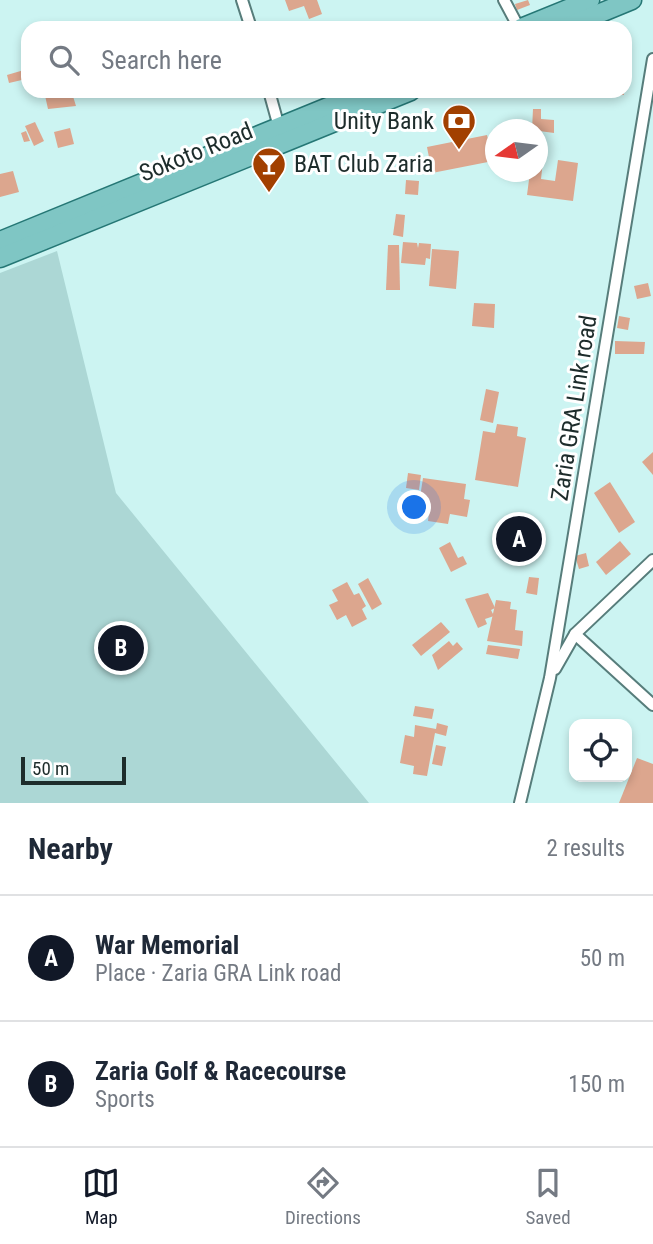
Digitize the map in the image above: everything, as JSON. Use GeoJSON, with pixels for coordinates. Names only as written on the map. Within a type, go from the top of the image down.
{"type":"FeatureCollection","features":[{"type":"Feature","properties":{"kind":"main road"},"geometry":{"type":"LineString","coordinates":[[538,21],[590,0]]}},
{"type":"Feature","properties":{"kind":"main road"},"geometry":{"type":"LineString","coordinates":[[581,21],[632,0]]}},
{"type":"Feature","properties":{"kind":"main road","name":"Sokoto Road"},"geometry":{"type":"LineString","coordinates":[[0,241],[350,98]]}},
{"type":"Feature","properties":{"kind":"main road","name":"Sokoto Road"},"geometry":{"type":"LineString","coordinates":[[0,258],[394,98]]}},
{"type":"Feature","properties":{"kind":"street"},"geometry":{"type":"LineString","coordinates":[[242,0],[249,21]]}},
{"type":"Feature","properties":{"kind":"street"},"geometry":{"type":"LineString","coordinates":[[504,0],[516,21]]}},
{"type":"Feature","properties":{"kind":"street","name":"Zaria GRA Link road"},"geometry":{"type":"LineString","coordinates":[[520,803],[551,677],[653,59]]}},
{"type":"Feature","properties":{"kind":"street"},"geometry":{"type":"LineString","coordinates":[[271,98],[279,127]]}},
{"type":"Feature","properties":{"kind":"street"},"geometry":{"type":"LineString","coordinates":[[551,677],[575,634],[653,559]]}},
{"type":"Feature","properties":{"kind":"street"},"geometry":{"type":"LineString","coordinates":[[575,634],[653,705]]}},
{"type":"Feature","properties":{"kind":"shaded area"},"geometry":{"type":"Polygon","coordinates":[[[57,251],[116,493],[369,803],[0,803],[0,273],[57,251]]]}},
{"type":"Feature","properties":{"kind":"building"},"geometry":{"type":"Polygon","coordinates":[[[285,0],[317,0],[322,14],[309,19],[304,6],[289,11],[285,0]]]}},
{"type":"Feature","properties":{"kind":"building"},"geometry":{"type":"Polygon","coordinates":[[[528,0],[530,5],[517,10],[515,4],[528,0]]]}},
{"type":"Feature","properties":{"kind":"building"},"geometry":{"type":"Polygon","coordinates":[[[21,71],[21,80],[9,83],[7,75],[21,71]]]}},
{"type":"Feature","properties":{"kind":"building"},"geometry":{"type":"Polygon","coordinates":[[[46,98],[74,98],[76,106],[48,109],[46,98]]]}},
{"type":"Feature","properties":{"kind":"building"},"geometry":{"type":"Polygon","coordinates":[[[533,109],[541,109],[541,119],[533,119],[533,109]]]}},
{"type":"Feature","properties":{"kind":"building"},"geometry":{"type":"Polygon","coordinates":[[[548,120],[554,120],[554,133],[548,132],[548,120]]]}},
{"type":"Feature","properties":{"kind":"building"},"geometry":{"type":"Polygon","coordinates":[[[35,122],[44,141],[34,146],[25,126],[35,122]]]}},
{"type":"Feature","properties":{"kind":"building"},"geometry":{"type":"Polygon","coordinates":[[[70,128],[74,144],[58,148],[54,132],[70,128]]]}},
{"type":"Feature","properties":{"kind":"building"},"geometry":{"type":"Polygon","coordinates":[[[26,131],[30,141],[24,142],[21,133],[26,131]]]}},
{"type":"Feature","properties":{"kind":"building"},"geometry":{"type":"Polygon","coordinates":[[[485,135],[485,163],[432,173],[427,147],[485,135]]]}},
{"type":"Feature","properties":{"kind":"building"},"geometry":{"type":"Polygon","coordinates":[[[558,160],[578,163],[573,201],[527,195],[529,182],[555,181],[558,160]]]}},
{"type":"Feature","properties":{"kind":"building"},"geometry":{"type":"Polygon","coordinates":[[[13,171],[19,192],[0,197],[0,174],[13,171]]]}},
{"type":"Feature","properties":{"kind":"building"},"geometry":{"type":"Polygon","coordinates":[[[406,180],[419,181],[418,195],[405,194],[406,180]]]}},
{"type":"Feature","properties":{"kind":"building"},"geometry":{"type":"Polygon","coordinates":[[[396,214],[405,215],[403,237],[393,235],[396,214]]]}},
{"type":"Feature","properties":{"kind":"building"},"geometry":{"type":"Polygon","coordinates":[[[403,242],[417,243],[418,248],[419,243],[431,244],[430,259],[426,258],[425,265],[401,263],[403,242]]]}},
{"type":"Feature","properties":{"kind":"building"},"geometry":{"type":"Polygon","coordinates":[[[388,245],[399,245],[400,290],[386,290],[388,245]]]}},
{"type":"Feature","properties":{"kind":"building"},"geometry":{"type":"Polygon","coordinates":[[[432,249],[459,251],[456,289],[429,286],[432,249]]]}},
{"type":"Feature","properties":{"kind":"building"},"geometry":{"type":"Polygon","coordinates":[[[648,283],[651,296],[637,299],[634,286],[648,283]]]}},
{"type":"Feature","properties":{"kind":"building"},"geometry":{"type":"Polygon","coordinates":[[[474,303],[495,304],[494,328],[472,326],[474,303]]]}},
{"type":"Feature","properties":{"kind":"building"},"geometry":{"type":"Polygon","coordinates":[[[619,316],[630,318],[628,330],[617,328],[619,316]]]}},
{"type":"Feature","properties":{"kind":"building"},"geometry":{"type":"Polygon","coordinates":[[[615,341],[645,342],[644,354],[615,354],[615,341]]]}},
{"type":"Feature","properties":{"kind":"building"},"geometry":{"type":"Polygon","coordinates":[[[486,389],[499,392],[493,423],[480,420],[486,389]]]}},
{"type":"Feature","properties":{"kind":"building"},"geometry":{"type":"Polygon","coordinates":[[[497,424],[518,427],[517,436],[526,438],[518,487],[475,480],[483,431],[495,433],[497,424]]]}},
{"type":"Feature","properties":{"kind":"building"},"geometry":{"type":"Polygon","coordinates":[[[653,452],[653,475],[642,462],[653,452]]]}},
{"type":"Feature","properties":{"kind":"building"},"geometry":{"type":"Polygon","coordinates":[[[408,473],[421,475],[419,490],[406,488],[408,473]]]}},
{"type":"Feature","properties":{"kind":"building"},"geometry":{"type":"Polygon","coordinates":[[[423,478],[466,484],[464,499],[470,500],[467,517],[450,514],[448,524],[428,521],[429,512],[418,510],[423,478]]]}},
{"type":"Feature","properties":{"kind":"building"},"geometry":{"type":"Polygon","coordinates":[[[610,482],[635,522],[619,533],[594,493],[610,482]]]}},
{"type":"Feature","properties":{"kind":"building"},"geometry":{"type":"Polygon","coordinates":[[[620,541],[631,554],[606,575],[596,562],[620,541]]]}},
{"type":"Feature","properties":{"kind":"building"},"geometry":{"type":"Polygon","coordinates":[[[450,542],[458,558],[463,556],[467,564],[451,572],[439,548],[450,542]]]}},
{"type":"Feature","properties":{"kind":"building"},"geometry":{"type":"Polygon","coordinates":[[[586,553],[589,566],[579,569],[575,556],[586,553]]]}},
{"type":"Feature","properties":{"kind":"building"},"geometry":{"type":"Polygon","coordinates":[[[529,577],[539,578],[537,595],[526,593],[529,577]]]}},
{"type":"Feature","properties":{"kind":"building"},"geometry":{"type":"Polygon","coordinates":[[[368,578],[382,604],[372,610],[358,584],[368,578]]]}},
{"type":"Feature","properties":{"kind":"building"},"geometry":{"type":"Polygon","coordinates":[[[347,582],[354,595],[359,593],[366,606],[362,609],[367,619],[352,627],[346,615],[337,620],[329,605],[338,601],[332,590],[347,582]]]}},
{"type":"Feature","properties":{"kind":"building"},"geometry":{"type":"Polygon","coordinates":[[[488,593],[495,608],[491,610],[494,616],[485,619],[487,624],[478,628],[465,599],[488,593]]]}},
{"type":"Feature","properties":{"kind":"building"},"geometry":{"type":"Polygon","coordinates":[[[496,600],[511,602],[510,609],[517,610],[515,630],[523,631],[522,646],[487,641],[496,600]]]}},
{"type":"Feature","properties":{"kind":"building"},"geometry":{"type":"Polygon","coordinates":[[[441,622],[450,632],[421,656],[412,645],[441,622]]]}},
{"type":"Feature","properties":{"kind":"building"},"geometry":{"type":"Polygon","coordinates":[[[449,641],[453,646],[457,642],[463,649],[438,670],[432,655],[449,641]]]}},
{"type":"Feature","properties":{"kind":"building"},"geometry":{"type":"Polygon","coordinates":[[[488,645],[520,649],[518,659],[486,654],[488,645]]]}},
{"type":"Feature","properties":{"kind":"building"},"geometry":{"type":"Polygon","coordinates":[[[415,706],[434,709],[432,719],[413,716],[415,706]]]}},
{"type":"Feature","properties":{"kind":"building"},"geometry":{"type":"Polygon","coordinates":[[[437,723],[448,726],[446,736],[435,733],[427,776],[413,774],[414,766],[400,763],[405,735],[414,737],[415,725],[436,729],[437,723]]]}},
{"type":"Feature","properties":{"kind":"building"},"geometry":{"type":"Polygon","coordinates":[[[436,745],[446,747],[442,766],[432,764],[436,745]]]}},
{"type":"Feature","properties":{"kind":"building"},"geometry":{"type":"Polygon","coordinates":[[[637,758],[653,764],[653,803],[619,803],[627,782],[632,782],[632,770],[637,758]]]}},
{"type":"Feature","properties":{"kind":"place","name":"Unity Bank"},"geometry":{"type":"Point","coordinates":[459,151]}},
{"type":"Feature","properties":{"kind":"place","name":"BAT Club Zaria"},"geometry":{"type":"Point","coordinates":[269,194]}},
{"type":"Feature","properties":{"kind":"place","name":"War Memorial"},"geometry":{"type":"Point","coordinates":[519,539]}},
{"type":"Feature","properties":{"kind":"place","name":"Zaria Golf & Racecourse"},"geometry":{"type":"Point","coordinates":[121,648]}}]}
